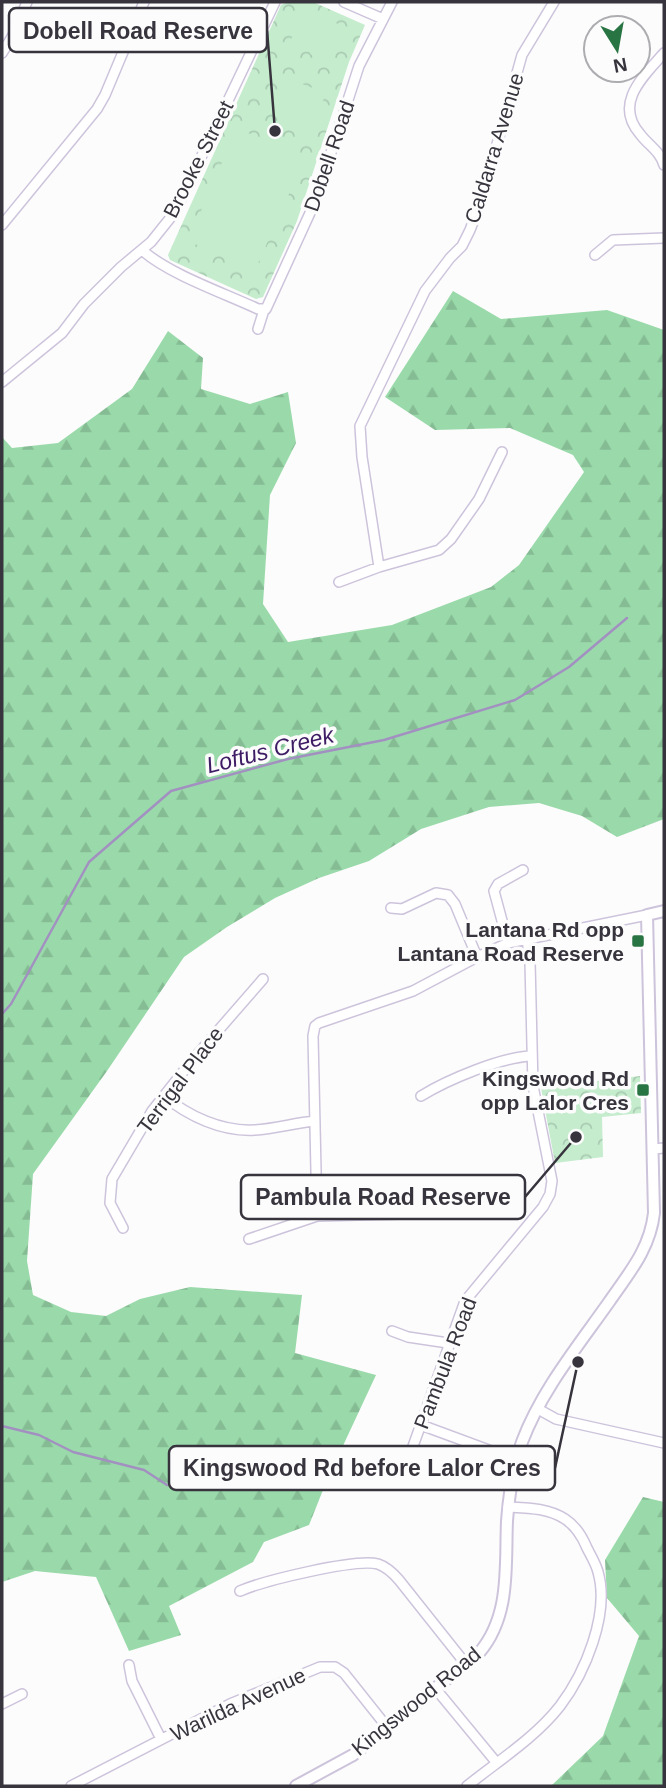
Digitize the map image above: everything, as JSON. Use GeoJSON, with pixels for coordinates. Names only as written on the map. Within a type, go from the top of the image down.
{"type":"FeatureCollection","features":[{"type":"Feature","properties":{"kind":"street"},"geometry":{"type":"LineString","coordinates":[[2,53],[27,2]]}},
{"type":"Feature","properties":{"kind":"street"},"geometry":{"type":"LineString","coordinates":[[2,225],[97,109],[144,2]]}},
{"type":"Feature","properties":{"kind":"street","name":"Brooke Street"},"geometry":{"type":"LineString","coordinates":[[2,382],[62,333],[94,293],[142,251],[179,204],[275,2]]}},
{"type":"Feature","properties":{"kind":"street"},"geometry":{"type":"LineString","coordinates":[[344,2],[383,19]]}},
{"type":"Feature","properties":{"kind":"street","name":"Dobell Road"},"geometry":{"type":"LineString","coordinates":[[258,329],[264,310],[272,299],[306,225],[359,66],[392,2]]}},
{"type":"Feature","properties":{"kind":"street","name":"Caldarra Avenue"},"geometry":{"type":"LineString","coordinates":[[379,567],[362,457],[360,426],[399,340],[425,291],[462,246],[470,230],[481,201],[522,55],[554,2]]}},
{"type":"Feature","properties":{"kind":"street"},"geometry":{"type":"LineString","coordinates":[[664,52],[633,90],[630,110],[638,133],[664,162]]}},
{"type":"Feature","properties":{"kind":"street"},"geometry":{"type":"LineString","coordinates":[[595,255],[613,240],[664,238]]}},
{"type":"Feature","properties":{"kind":"street"},"geometry":{"type":"LineString","coordinates":[[142,251],[188,276],[264,310]]}},
{"type":"Feature","properties":{"kind":"street"},"geometry":{"type":"LineString","coordinates":[[339,582],[439,550],[451,540],[479,499],[502,452]]}},
{"type":"Feature","properties":{"kind":"street"},"geometry":{"type":"LineString","coordinates":[[508,943],[495,902],[495,888],[523,870]]}},
{"type":"Feature","properties":{"kind":"street"},"geometry":{"type":"LineString","coordinates":[[391,908],[402,909],[436,893],[447,895],[455,904],[477,957]]}},
{"type":"Feature","properties":{"kind":"street"},"geometry":{"type":"LineString","coordinates":[[317,1216],[313,1036],[315,1026],[324,1020],[412,991],[508,943],[664,911]]}},
{"type":"Feature","properties":{"kind":"street","name":"Kingswood Road"},"geometry":{"type":"LineString","coordinates":[[296,1786],[353,1755],[486,1644],[502,1603],[508,1572],[508,1507],[516,1460],[527,1429],[570,1358],[644,1250],[650,1235],[658,1148],[647,915]]}},
{"type":"Feature","properties":{"kind":"street","name":"Pambula Road"},"geometry":{"type":"LineString","coordinates":[[402,1477],[465,1301],[550,1195],[550,1172],[534,1100],[527,939]]}},
{"type":"Feature","properties":{"kind":"street","name":"Terrigal Place"},"geometry":{"type":"LineString","coordinates":[[122,1228],[110,1203],[112,1179],[152,1111],[263,978]]}},
{"type":"Feature","properties":{"kind":"street"},"geometry":{"type":"LineString","coordinates":[[421,1096],[450,1081],[510,1060],[532,1056]]}},
{"type":"Feature","properties":{"kind":"street"},"geometry":{"type":"LineString","coordinates":[[164,1096],[186,1111],[229,1128],[256,1130],[315,1121]]}},
{"type":"Feature","properties":{"kind":"street"},"geometry":{"type":"LineString","coordinates":[[249,1239],[317,1216],[400,1213],[428,1186]]}},
{"type":"Feature","properties":{"kind":"street"},"geometry":{"type":"LineString","coordinates":[[392,1331],[408,1337],[448,1343]]}},
{"type":"Feature","properties":{"kind":"street"},"geometry":{"type":"LineString","coordinates":[[538,1409],[556,1419],[664,1443]]}},
{"type":"Feature","properties":{"kind":"street"},"geometry":{"type":"LineString","coordinates":[[421,1425],[516,1460]]}},
{"type":"Feature","properties":{"kind":"street"},"geometry":{"type":"LineString","coordinates":[[467,1786],[548,1719],[568,1694],[585,1665],[596,1632],[600,1601],[598,1573],[580,1533],[565,1518],[543,1510],[508,1507]]}},
{"type":"Feature","properties":{"kind":"street"},"geometry":{"type":"LineString","coordinates":[[240,1591],[282,1578],[355,1564],[376,1564],[390,1570],[400,1580],[466,1663]]}},
{"type":"Feature","properties":{"kind":"street"},"geometry":{"type":"LineString","coordinates":[[129,1665],[132,1681],[161,1739]]}},
{"type":"Feature","properties":{"kind":"street","name":"Warilda Avenue"},"geometry":{"type":"LineString","coordinates":[[71,1786],[230,1704],[325,1666],[335,1667],[344,1673],[387,1727]]}},
{"type":"Feature","properties":{"kind":"street"},"geometry":{"type":"LineString","coordinates":[[435,1688],[496,1762]]}},
{"type":"Feature","properties":{"kind":"street"},"geometry":{"type":"LineString","coordinates":[[2,1704],[22,1695]]}},
{"type":"Feature","properties":{"kind":"green space"},"geometry":{"type":"Polygon","coordinates":[[[288,2],[313,2],[365,25],[349,62],[297,221],[263,297],[256,299],[170,260],[168,255],[281,5],[288,2]]]}},
{"type":"Feature","properties":{"kind":"green space"},"geometry":{"type":"Polygon","coordinates":[[[304,10],[322,18],[307,52],[289,44],[304,10]]]}},
{"type":"Feature","properties":{"kind":"green space"},"geometry":{"type":"Polygon","coordinates":[[[324,18],[343,26],[329,61],[310,54],[324,18]]]}},
{"type":"Feature","properties":{"kind":"green space"},"geometry":{"type":"Polygon","coordinates":[[[289,79],[326,93],[313,126],[276,112],[289,79]]]}},
{"type":"Feature","properties":{"kind":"green space"},"geometry":{"type":"Polygon","coordinates":[[[237,128],[305,158],[255,270],[188,241],[237,128]]]}},
{"type":"Feature","properties":{"kind":"green space"},"geometry":{"type":"Polygon","coordinates":[[[453,291],[501,319],[607,310],[664,330],[664,819],[617,837],[582,816],[539,803],[489,807],[421,829],[369,861],[319,878],[275,898],[184,957],[33,1174],[27,1261],[33,1295],[71,1312],[106,1316],[140,1299],[190,1287],[302,1295],[295,1353],[376,1375],[309,1525],[264,1542],[253,1562],[169,1606],[181,1635],[129,1651],[96,1577],[35,1571],[2,1582],[2,437],[12,448],[58,443],[132,389],[168,331],[203,358],[201,389],[250,404],[288,392],[296,443],[270,495],[263,604],[288,642],[392,625],[491,587],[519,565],[584,472],[573,455],[510,428],[435,430],[385,397],[453,291]]]}},
{"type":"Feature","properties":{"kind":"green space"},"geometry":{"type":"Polygon","coordinates":[[[640,1076],[641,1113],[602,1117],[603,1157],[555,1163],[541,1088],[640,1076]]]}},
{"type":"Feature","properties":{"kind":"green space"},"geometry":{"type":"Polygon","coordinates":[[[643,1497],[664,1502],[664,1786],[551,1786],[603,1736],[639,1636],[607,1598],[605,1560],[643,1497]]]}},
{"type":"Feature","properties":{"kind":"waterway","name":"Loftus Creek"},"geometry":{"type":"LineString","coordinates":[[2,1014],[11,1004],[89,862],[171,791],[288,759],[384,740],[515,700],[569,667],[627,618]]}},
{"type":"Feature","properties":{"kind":"waterway"},"geometry":{"type":"LineString","coordinates":[[2,1426],[39,1435],[73,1452],[144,1470],[167,1485]]}},
{"type":"Feature","properties":{"kind":"place","name":"Dobell Road Reserve"},"geometry":{"type":"Point","coordinates":[275,131]}},
{"type":"Feature","properties":{"kind":"place","name":"Lantana Rd opp Lantana Road Reserve"},"geometry":{"type":"Point","coordinates":[638,941]}},
{"type":"Feature","properties":{"kind":"place","name":"Kingswood Rd opp Lalor Cres"},"geometry":{"type":"Point","coordinates":[643,1090]}},
{"type":"Feature","properties":{"kind":"place","name":"Pambula Road Reserve"},"geometry":{"type":"Point","coordinates":[576,1137]}},
{"type":"Feature","properties":{"kind":"place","name":"Kingswood Rd before Lalor Cres"},"geometry":{"type":"Point","coordinates":[578,1362]}}]}
